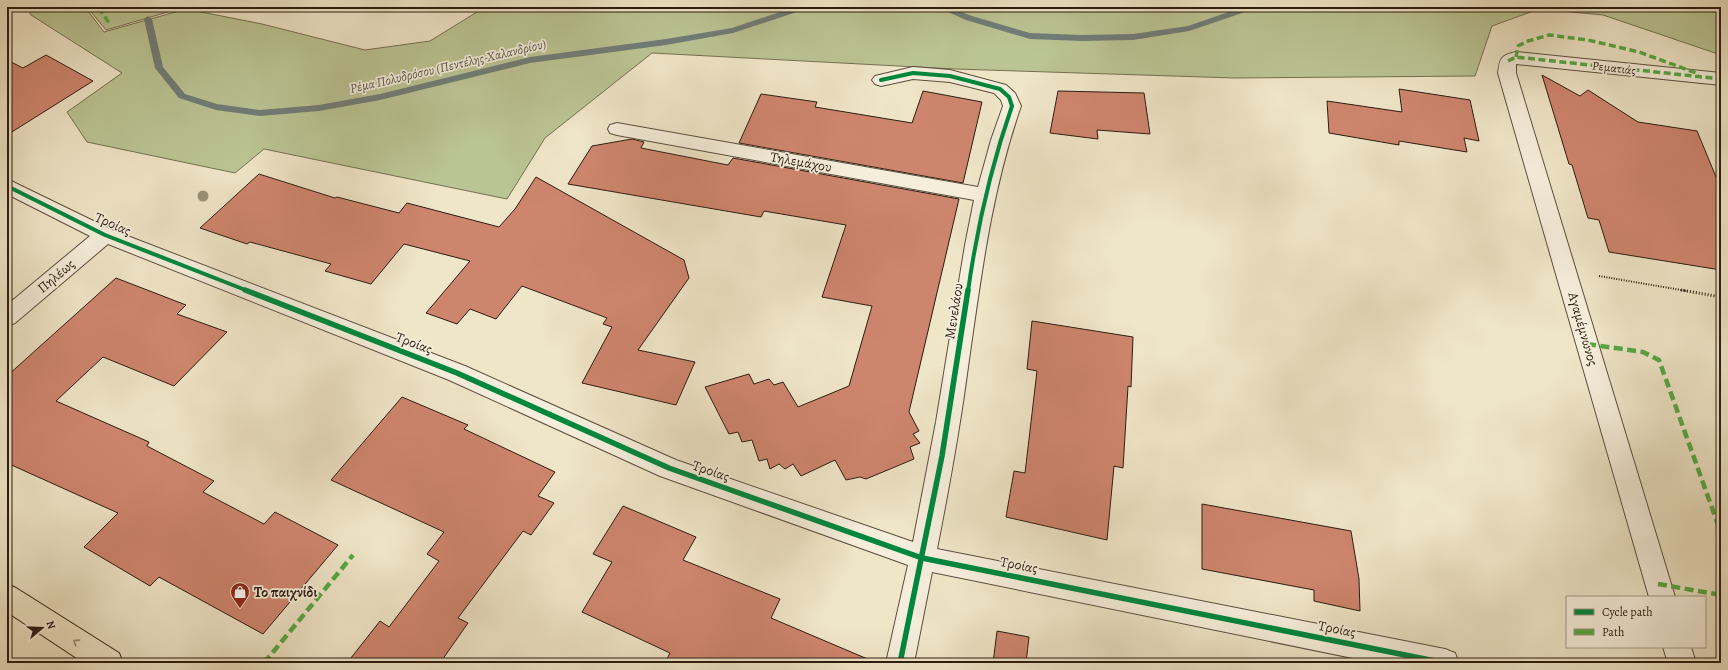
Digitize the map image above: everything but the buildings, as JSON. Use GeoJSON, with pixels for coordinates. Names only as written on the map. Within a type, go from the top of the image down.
{"type":"FeatureCollection","features":[{"type":"Feature","properties":{"kind":"main road"},"geometry":{"type":"LineString","coordinates":[[7,597],[108,663]]}},
{"type":"Feature","properties":{"kind":"street","name":"Ρεματιάς"},"geometry":{"type":"LineString","coordinates":[[1508,61],[1516,56],[1721,79]]}},
{"type":"Feature","properties":{"kind":"street","name":"Αγαμέμνωνος"},"geometry":{"type":"LineString","coordinates":[[1508,61],[1507,73],[1662,596]]}},
{"type":"Feature","properties":{"kind":"street","name":"Μενελάου"},"geometry":{"type":"LineString","coordinates":[[881,80],[905,74],[924,72],[950,76],[1000,90],[1009,97],[1012,106],[984,195],[948,425],[900,663]]}},
{"type":"Feature","properties":{"kind":"street","name":"Τηλεμάχου"},"geometry":{"type":"LineString","coordinates":[[617,129],[984,195]]}},
{"type":"Feature","properties":{"kind":"street","name":"Τροίας"},"geometry":{"type":"LineString","coordinates":[[7,186],[105,235],[457,373],[669,468],[922,558],[1445,663]]}},
{"type":"Feature","properties":{"kind":"street","name":"Πηλέως"},"geometry":{"type":"LineString","coordinates":[[7,317],[105,235]]}},
{"type":"Feature","properties":{"kind":"street"},"geometry":{"type":"LineString","coordinates":[[1677,648],[1682,663]]}},
{"type":"Feature","properties":{"kind":"path"},"geometry":{"type":"LineString","coordinates":[[1596,276],[1721,297]]}},
{"type":"Feature","properties":{"kind":"green space"},"geometry":{"type":"Polygon","coordinates":[[[26,7],[85,7],[104,32],[186,9],[262,24],[365,50],[430,41],[485,7],[1721,7],[1721,55],[1603,15],[1539,9],[1492,26],[1475,76],[1235,78],[955,69],[652,53],[545,138],[507,199],[264,149],[235,173],[87,142],[67,112],[122,73],[31,15],[26,7]]]}},
{"type":"Feature","properties":{"kind":"green space"},"geometry":{"type":"Polygon","coordinates":[[[87,7],[185,7],[106,30],[87,7]]]}},
{"type":"Feature","properties":{"kind":"waterway","name":"Ρέμα Πολυδρόσου (Πεντέλης-Χαλανδρίου)"},"geometry":{"type":"LineString","coordinates":[[148,19],[159,68],[182,96],[216,107],[260,113],[319,108],[380,97],[530,60],[666,42],[733,30],[803,7]]}},
{"type":"Feature","properties":{"kind":"waterway","name":"Ρέμα Πολυδρόσου (Πεντέλης-Χαλανδρίου)"},"geometry":{"type":"LineString","coordinates":[[941,7],[969,18],[1030,36],[1082,38],[1133,37],[1189,28],[1251,7]]}},
{"type":"Feature","properties":{"kind":"waterway","name":"Ρέμα Πολυδρόσου (Πεντέλης-Χαλανδρίου)"},"geometry":{"type":"LineString","coordinates":[[1703,7],[1721,12]]}},
{"type":"Feature","properties":{"kind":"marked path"},"geometry":{"type":"LineString","coordinates":[[103,7],[102,13],[110,24]]}},
{"type":"Feature","properties":{"kind":"marked path"},"geometry":{"type":"LineString","coordinates":[[1516,57],[1518,46],[1528,41],[1549,35],[1588,40],[1639,52],[1699,74]]}},
{"type":"Feature","properties":{"kind":"marked path"},"geometry":{"type":"LineString","coordinates":[[1508,61],[1516,57],[1721,79]]}},
{"type":"Feature","properties":{"kind":"marked path"},"geometry":{"type":"LineString","coordinates":[[1587,344],[1643,352],[1659,360],[1721,533]]}},
{"type":"Feature","properties":{"kind":"marked path"},"geometry":{"type":"LineString","coordinates":[[264,663],[353,555]]}},
{"type":"Feature","properties":{"kind":"marked path"},"geometry":{"type":"LineString","coordinates":[[1658,584],[1721,595]]}},
{"type":"Feature","properties":{"kind":"cycle path"},"geometry":{"type":"LineString","coordinates":[[881,80],[913,73],[950,76],[1000,89],[1009,97],[1012,106],[990,174],[982,209],[942,456],[900,663]]}},
{"type":"Feature","properties":{"kind":"cycle path"},"geometry":{"type":"LineString","coordinates":[[7,186],[105,235],[457,373],[669,468],[922,558],[1445,663]]}},
{"type":"Feature","properties":{"kind":"place","name":"Το παιχνίδι"},"geometry":{"type":"Point","coordinates":[240,609]}}]}
